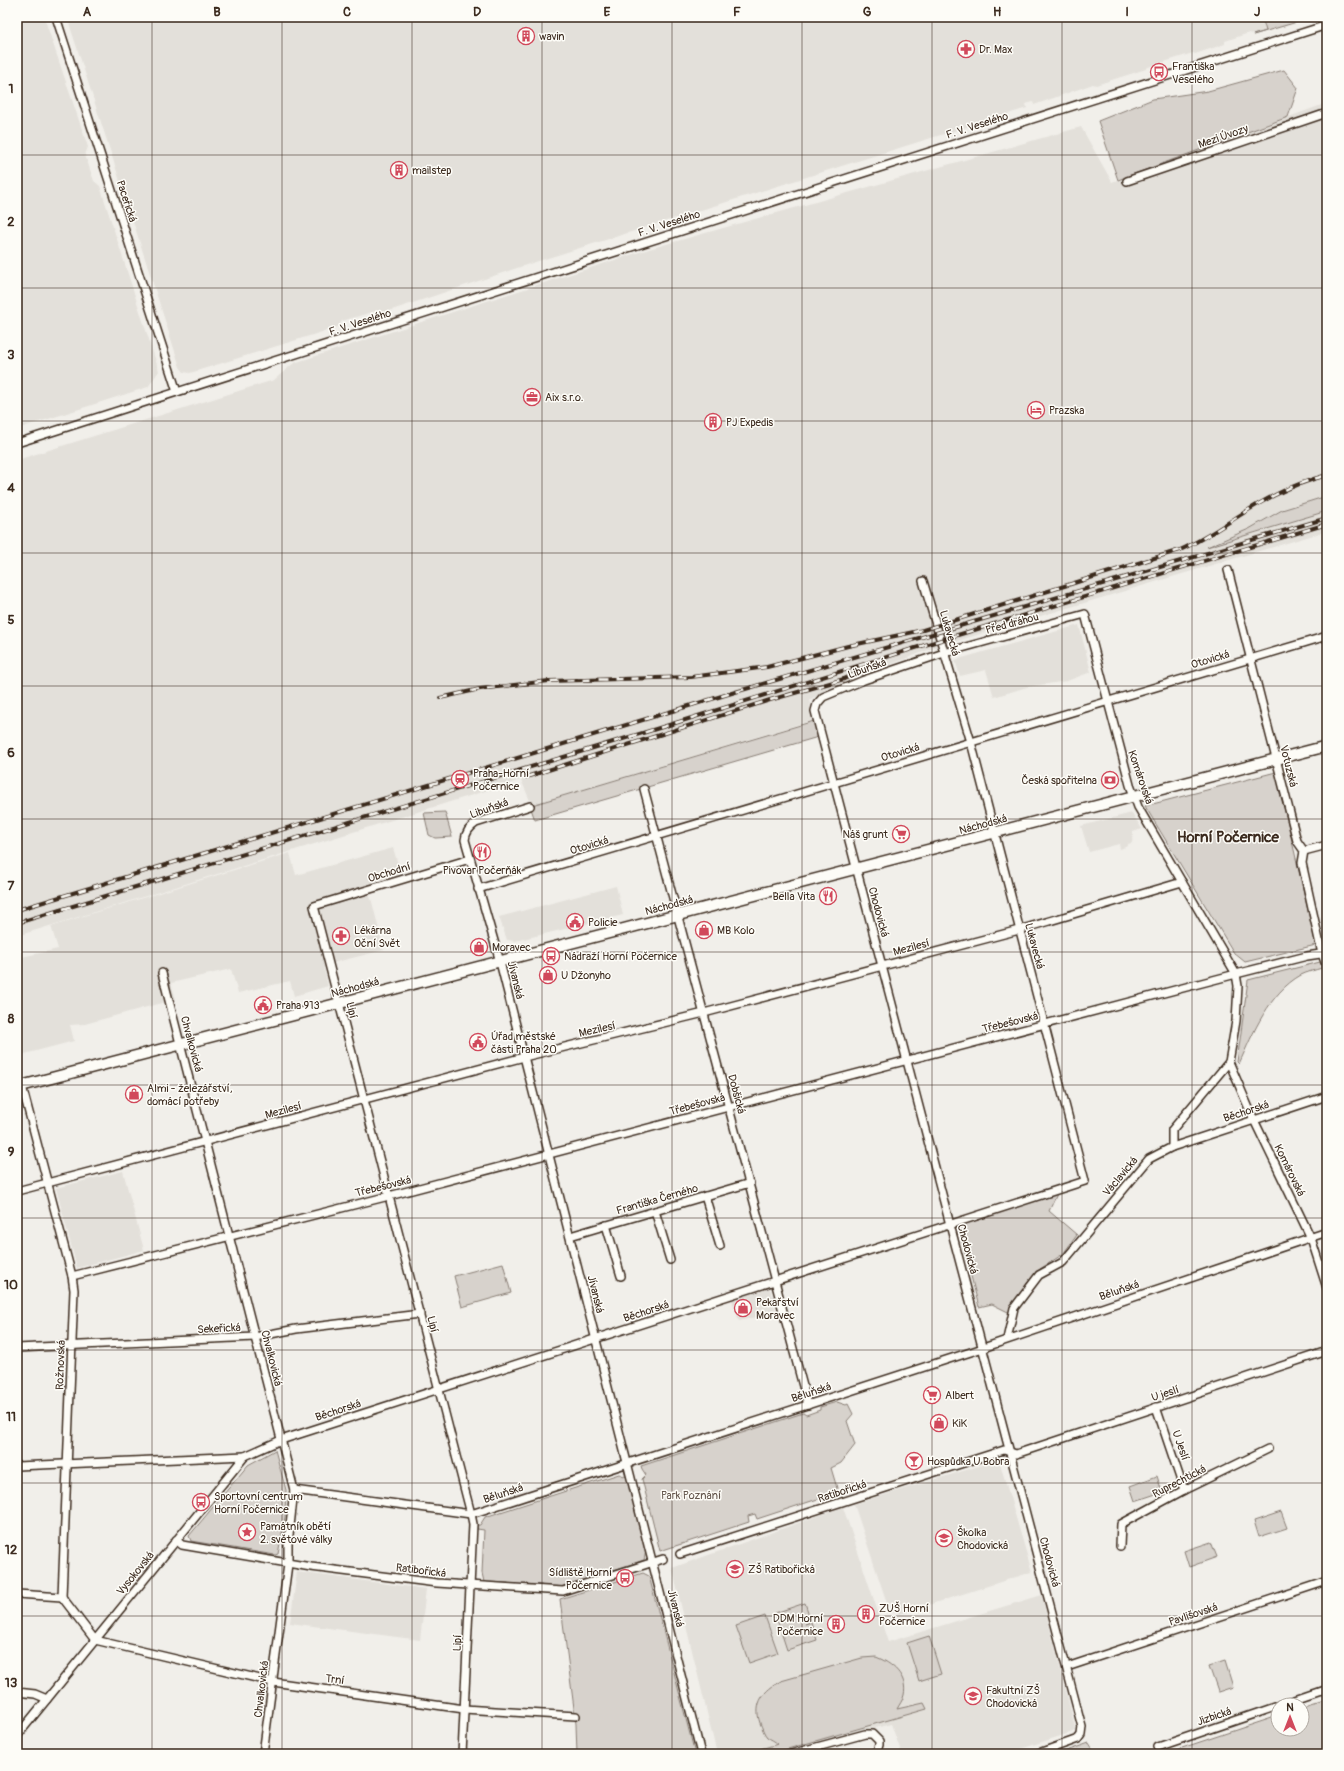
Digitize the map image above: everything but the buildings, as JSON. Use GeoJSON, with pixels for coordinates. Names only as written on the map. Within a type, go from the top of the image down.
{"type":"FeatureCollection","features":[{"type":"Feature","properties":{"kind":"main road","name":"Náchodská"},"geometry":{"type":"LineString","coordinates":[[20,1087],[1327,746]]}},
{"type":"Feature","properties":{"kind":"street","name":"Paceřická"},"geometry":{"type":"LineString","coordinates":[[56,17],[177,392]]}},
{"type":"Feature","properties":{"kind":"street","name":"F. V. Veselého"},"geometry":{"type":"LineString","coordinates":[[17,443],[1327,25]]}},
{"type":"Feature","properties":{"kind":"street","name":"Mezi Úvozy"},"geometry":{"type":"LineString","coordinates":[[1127,181],[1327,113]]}},
{"type":"Feature","properties":{"kind":"street","name":"Votuzská"},"geometry":{"type":"LineString","coordinates":[[1228,570],[1298,842],[1304,851],[1302,863],[1325,953],[1327,967]]}},
{"type":"Feature","properties":{"kind":"street","name":"Lukavecká"},"geometry":{"type":"LineString","coordinates":[[923,581],[971,742],[1085,1181],[950,1225]]}},
{"type":"Feature","properties":{"kind":"street","name":"Před dráhou"},"geometry":{"type":"LineString","coordinates":[[944,652],[1085,614]]}},
{"type":"Feature","properties":{"kind":"street","name":"Komárovská"},"geometry":{"type":"LineString","coordinates":[[1085,614],[1107,701],[1138,807],[1236,974]]}},
{"type":"Feature","properties":{"kind":"street","name":"Otovická"},"geometry":{"type":"LineString","coordinates":[[478,889],[1327,636]]}},
{"type":"Feature","properties":{"kind":"street","name":"Libuňská"},"geometry":{"type":"LineString","coordinates":[[818,720],[815,711],[817,704],[823,697],[864,680],[944,652]]}},
{"type":"Feature","properties":{"kind":"street","name":"Chodovická"},"geometry":{"type":"LineString","coordinates":[[818,720],[1082,1727],[1081,1735],[1076,1740],[1036,1754]]}},
{"type":"Feature","properties":{"kind":"street","name":"Dobšická"},"geometry":{"type":"LineString","coordinates":[[644,789],[808,1404]]}},
{"type":"Feature","properties":{"kind":"street","name":"Libuňská"},"geometry":{"type":"LineString","coordinates":[[465,840],[466,833],[470,827],[476,823],[530,806]]}},
{"type":"Feature","properties":{"kind":"street","name":"Jívanská"},"geometry":{"type":"LineString","coordinates":[[465,840],[500,962],[701,1754]]}},
{"type":"Feature","properties":{"kind":"street"},"geometry":{"type":"LineString","coordinates":[[1304,851],[1327,845]]}},
{"type":"Feature","properties":{"kind":"street","name":"Obchodní"},"geometry":{"type":"LineString","coordinates":[[314,906],[470,859]]}},
{"type":"Feature","properties":{"kind":"street","name":"Mezilesí"},"geometry":{"type":"LineString","coordinates":[[17,1191],[524,1057],[704,1013],[1019,930],[1182,882]]}},
{"type":"Feature","properties":{"kind":"street","name":"Lipí"},"geometry":{"type":"LineString","coordinates":[[314,906],[473,1524],[462,1754]]}},
{"type":"Feature","properties":{"kind":"street","name":"Třebešovská"},"geometry":{"type":"LineString","coordinates":[[72,1276],[389,1196],[1236,974],[1325,953]]}},
{"type":"Feature","properties":{"kind":"street","name":"Chvalkovická"},"geometry":{"type":"LineString","coordinates":[[162,973],[294,1490],[288,1544],[288,1564],[263,1754]]}},
{"type":"Feature","properties":{"kind":"street"},"geometry":{"type":"LineString","coordinates":[[1172,1148],[1172,1130],[1229,1062],[1236,1014],[1238,986],[1236,974]]}},
{"type":"Feature","properties":{"kind":"street","name":"Komárovská"},"geometry":{"type":"LineString","coordinates":[[1229,1062],[1254,1120],[1311,1238],[1327,1288]]}},
{"type":"Feature","properties":{"kind":"street","name":"Rožnovská"},"geometry":{"type":"LineString","coordinates":[[20,1087],[72,1276],[74,1290],[62,1597]]}},
{"type":"Feature","properties":{"kind":"street","name":"Běchorská"},"geometry":{"type":"LineString","coordinates":[[1172,1148],[1327,1096]]}},
{"type":"Feature","properties":{"kind":"street","name":"Václavická"},"geometry":{"type":"LineString","coordinates":[[1007,1339],[1014,1308],[1039,1274],[1063,1262],[1149,1159],[1172,1148]]}},
{"type":"Feature","properties":{"kind":"street","name":"Františka Černého"},"geometry":{"type":"LineString","coordinates":[[570,1236],[750,1183]]}},
{"type":"Feature","properties":{"kind":"street"},"geometry":{"type":"LineString","coordinates":[[705,1196],[720,1246]]}},
{"type":"Feature","properties":{"kind":"street"},"geometry":{"type":"LineString","coordinates":[[655,1211],[670,1260]]}},
{"type":"Feature","properties":{"kind":"street"},"geometry":{"type":"LineString","coordinates":[[606,1225],[621,1276]]}},
{"type":"Feature","properties":{"kind":"street","name":"Běchorská"},"geometry":{"type":"LineString","coordinates":[[281,1440],[950,1225]]}},
{"type":"Feature","properties":{"kind":"street","name":"Běluňská"},"geometry":{"type":"LineString","coordinates":[[294,1490],[471,1514],[982,1348],[1327,1232]]}},
{"type":"Feature","properties":{"kind":"street","name":"Sekeřická"},"geometry":{"type":"LineString","coordinates":[[17,1348],[255,1337],[296,1329],[420,1314]]}},
{"type":"Feature","properties":{"kind":"street","name":"U jeslí"},"geometry":{"type":"LineString","coordinates":[[1010,1453],[1016,1454],[1327,1351]]}},
{"type":"Feature","properties":{"kind":"street","name":"U Jeslí"},"geometry":{"type":"LineString","coordinates":[[1156,1407],[1184,1490]]}},
{"type":"Feature","properties":{"kind":"street","name":"Vysokovská"},"geometry":{"type":"LineString","coordinates":[[17,1736],[245,1456],[281,1440]]}},
{"type":"Feature","properties":{"kind":"street","name":"Ruprechtická"},"geometry":{"type":"LineString","coordinates":[[1120,1546],[1121,1524],[1184,1490],[1268,1449]]}},
{"type":"Feature","properties":{"kind":"street","name":"Ratibořická"},"geometry":{"type":"LineString","coordinates":[[680,1554],[1004,1450],[1010,1453]]}},
{"type":"Feature","properties":{"kind":"street"},"geometry":{"type":"LineString","coordinates":[[17,1466],[245,1456]]}},
{"type":"Feature","properties":{"kind":"street","name":"Ratibořická"},"geometry":{"type":"LineString","coordinates":[[176,1540],[182,1546],[288,1564],[471,1586],[563,1591],[663,1559]]}},
{"type":"Feature","properties":{"kind":"street","name":"Pavlišovská"},"geometry":{"type":"LineString","coordinates":[[1067,1667],[1327,1582]]}},
{"type":"Feature","properties":{"kind":"street"},"geometry":{"type":"LineString","coordinates":[[17,1594],[62,1597],[95,1640]]}},
{"type":"Feature","properties":{"kind":"street","name":"Trní"},"geometry":{"type":"LineString","coordinates":[[95,1640],[273,1682],[464,1708],[576,1716]]}},
{"type":"Feature","properties":{"kind":"street","name":"Jizbická"},"geometry":{"type":"LineString","coordinates":[[1303,1697],[1327,1689]]}},
{"type":"Feature","properties":{"kind":"street"},"geometry":{"type":"LineString","coordinates":[[17,1692],[36,1694],[47,1699]]}},
{"type":"Feature","properties":{"kind":"street","name":"Jizbická"},"geometry":{"type":"LineString","coordinates":[[1158,1747],[1270,1708]]}},
{"type":"Feature","properties":{"kind":"street"},"geometry":{"type":"LineString","coordinates":[[791,1754],[865,1734],[872,1734],[879,1741],[876,1754]]}},
{"type":"Feature","properties":{"kind":"shaded area"},"geometry":{"type":"Polygon","coordinates":[[[17,17],[44,17],[88,147],[85,155],[94,181],[100,186],[159,371],[148,387],[17,429],[17,17]]]}},
{"type":"Feature","properties":{"kind":"shaded area"},"geometry":{"type":"Polygon","coordinates":[[[67,17],[1262,17],[1266,31],[1253,35],[1249,33],[1225,41],[1225,44],[1148,67],[1146,69],[1096,85],[1093,84],[1034,105],[1033,102],[1026,104],[1027,108],[532,263],[380,314],[379,310],[342,321],[338,327],[190,373],[184,372],[180,367],[67,17]]]}},
{"type":"Feature","properties":{"kind":"shaded area"},"geometry":{"type":"Polygon","coordinates":[[[1327,103],[1327,496],[1282,510],[1249,529],[1208,547],[1327,511],[1327,531],[936,647],[855,678],[855,682],[826,691],[809,700],[814,720],[532,805],[521,780],[17,936],[17,460],[274,380],[294,363],[649,249],[1081,127],[1112,182],[1327,103]]]}},
{"type":"Feature","properties":{"kind":"shaded area"},"geometry":{"type":"Polygon","coordinates":[[[1079,625],[1091,672],[1067,681],[1027,687],[994,697],[986,670],[960,676],[955,660],[1079,625]]]}},
{"type":"Feature","properties":{"kind":"shaded area"},"geometry":{"type":"Polygon","coordinates":[[[1132,813],[1142,829],[1133,832],[1132,843],[1120,849],[1119,844],[1089,852],[1081,826],[1132,813]]]}},
{"type":"Feature","properties":{"kind":"shaded area"},"geometry":{"type":"Polygon","coordinates":[[[393,848],[401,874],[366,886],[372,902],[384,950],[336,962],[324,968],[328,986],[294,996],[290,981],[238,993],[231,969],[171,983],[176,999],[85,1024],[70,1025],[74,1041],[17,1056],[17,958],[58,949],[51,926],[290,853],[296,875],[393,848]]]}},
{"type":"Feature","properties":{"kind":"shaded area"},"geometry":{"type":"Polygon","coordinates":[[[616,886],[623,915],[515,941],[507,940],[499,917],[616,886]]]}},
{"type":"Feature","properties":{"kind":"shaded area"},"geometry":{"type":"Polygon","coordinates":[[[123,1171],[144,1250],[77,1268],[56,1188],[123,1171]]]}},
{"type":"Feature","properties":{"kind":"shaded area"},"geometry":{"type":"Polygon","coordinates":[[[770,1288],[776,1312],[739,1321],[732,1300],[770,1288]]]}},
{"type":"Feature","properties":{"kind":"shaded area","name":"Školka Chodovická"},"geometry":{"type":"Polygon","coordinates":[[[999,1460],[1032,1572],[900,1614],[890,1612],[854,1504],[999,1460]]]}},
{"type":"Feature","properties":{"kind":"shaded area"},"geometry":{"type":"Polygon","coordinates":[[[843,1507],[888,1642],[1042,1595],[1076,1731],[1005,1754],[902,1754],[891,1724],[775,1754],[717,1754],[672,1568],[843,1507]]]}},
{"type":"Feature","properties":{"kind":"shaded area"},"geometry":{"type":"Polygon","coordinates":[[[297,1572],[426,1589],[420,1640],[290,1623],[297,1572]]]}},
{"type":"Feature","properties":{"kind":"green space"},"geometry":{"type":"Polygon","coordinates":[[[1262,17],[1314,17],[1253,35],[1266,31],[1262,17]]]}},
{"type":"Feature","properties":{"kind":"green space"},"geometry":{"type":"Polygon","coordinates":[[[1284,70],[1298,88],[1288,117],[1118,180],[1098,121],[1153,99],[1208,91],[1284,70]]]}},
{"type":"Feature","properties":{"kind":"green space"},"geometry":{"type":"Polygon","coordinates":[[[1327,496],[1327,511],[1207,547],[1249,529],[1282,510],[1327,496]]]}},
{"type":"Feature","properties":{"kind":"green space"},"geometry":{"type":"Polygon","coordinates":[[[814,721],[818,737],[535,820],[530,806],[532,805],[814,721]]]}},
{"type":"Feature","properties":{"kind":"green space"},"geometry":{"type":"Polygon","coordinates":[[[1276,772],[1316,945],[1245,962],[1234,953],[1145,806],[1276,772]]]}},
{"type":"Feature","properties":{"kind":"green space"},"geometry":{"type":"Polygon","coordinates":[[[445,812],[452,837],[435,838],[429,835],[424,813],[445,812]]]}},
{"type":"Feature","properties":{"kind":"green space"},"geometry":{"type":"Polygon","coordinates":[[[1320,962],[1322,968],[1301,975],[1280,992],[1271,1003],[1256,1027],[1239,1064],[1237,1062],[1248,980],[1320,962]]]}},
{"type":"Feature","properties":{"kind":"green space"},"geometry":{"type":"Polygon","coordinates":[[[1057,1194],[1049,1211],[1077,1235],[1063,1254],[1040,1269],[1027,1283],[1010,1313],[992,1304],[979,1307],[958,1226],[1057,1194]]]}},
{"type":"Feature","properties":{"kind":"green space"},"geometry":{"type":"Polygon","coordinates":[[[503,1263],[511,1293],[462,1307],[454,1276],[503,1263]]]}},
{"type":"Feature","properties":{"kind":"green space","name":"Park Poznání"},"geometry":{"type":"Polygon","coordinates":[[[837,1402],[846,1405],[848,1404],[853,1414],[847,1421],[855,1445],[841,1463],[831,1468],[837,1488],[836,1493],[757,1519],[755,1514],[748,1516],[749,1522],[660,1551],[642,1479],[646,1475],[641,1466],[803,1413],[806,1415],[820,1410],[820,1407],[837,1402]]]}},
{"type":"Feature","properties":{"kind":"green space"},"geometry":{"type":"Polygon","coordinates":[[[275,1450],[286,1490],[285,1517],[278,1554],[275,1555],[191,1541],[189,1536],[248,1465],[275,1450]]]}},
{"type":"Feature","properties":{"kind":"green space","name":"Park Poznání"},"geometry":{"type":"Polygon","coordinates":[[[619,1474],[627,1477],[646,1551],[644,1560],[557,1588],[545,1588],[542,1585],[525,1584],[521,1587],[513,1586],[508,1583],[484,1582],[482,1573],[484,1530],[477,1529],[477,1525],[480,1525],[485,1517],[619,1474]]]}},
{"type":"Feature","properties":{"kind":"green space"},"geometry":{"type":"Polygon","coordinates":[[[1157,1476],[1162,1492],[1135,1501],[1130,1486],[1157,1476]]]}},
{"type":"Feature","properties":{"kind":"green space"},"geometry":{"type":"Polygon","coordinates":[[[1281,1512],[1287,1528],[1259,1537],[1254,1521],[1281,1512]]]}},
{"type":"Feature","properties":{"kind":"green space"},"geometry":{"type":"Polygon","coordinates":[[[1211,1542],[1217,1557],[1189,1567],[1184,1551],[1211,1542]]]}},
{"type":"Feature","properties":{"kind":"green space"},"geometry":{"type":"Polygon","coordinates":[[[643,1573],[649,1576],[695,1754],[577,1754],[576,1724],[560,1599],[643,1573]]]}},
{"type":"Feature","properties":{"kind":"green space"},"geometry":{"type":"Polygon","coordinates":[[[805,1603],[811,1621],[805,1624],[811,1622],[817,1640],[787,1650],[775,1613],[805,1603]]]}},
{"type":"Feature","properties":{"kind":"green space"},"geometry":{"type":"Polygon","coordinates":[[[765,1616],[778,1653],[749,1663],[736,1626],[765,1616]]]}},
{"type":"Feature","properties":{"kind":"green space"},"geometry":{"type":"Polygon","coordinates":[[[929,1636],[941,1674],[919,1681],[907,1643],[929,1636]]]}},
{"type":"Feature","properties":{"kind":"green space"},"geometry":{"type":"Polygon","coordinates":[[[876,1657],[888,1663],[898,1671],[904,1682],[904,1695],[897,1709],[924,1703],[927,1709],[770,1754],[761,1754],[760,1749],[778,1744],[766,1736],[758,1716],[759,1703],[765,1693],[781,1681],[862,1658],[876,1657]]]}},
{"type":"Feature","properties":{"kind":"green space"},"geometry":{"type":"Polygon","coordinates":[[[1225,1661],[1233,1687],[1218,1692],[1209,1666],[1225,1661]]]}},
{"type":"Feature","properties":{"kind":"green space"},"geometry":{"type":"Polygon","coordinates":[[[1327,1700],[1327,1754],[1164,1754],[1270,1719],[1270,1737],[1310,1737],[1310,1705],[1327,1700]]]}},
{"type":"Feature","properties":{"kind":"green space"},"geometry":{"type":"Polygon","coordinates":[[[1089,1743],[1094,1751],[1113,1754],[1058,1754],[1089,1743]]]}},
{"type":"Feature","properties":{"kind":"railway"},"geometry":{"type":"LineString","coordinates":[[440,698],[480,689],[549,681],[691,677],[767,667],[848,646],[923,630],[1180,550],[1205,537],[1263,501],[1288,489],[1327,475]]}},
{"type":"Feature","properties":{"kind":"railway"},"geometry":{"type":"LineString","coordinates":[[17,910],[725,695],[1327,518]]}},
{"type":"Feature","properties":{"kind":"railway"},"geometry":{"type":"LineString","coordinates":[[17,923],[669,725],[941,640],[1327,524]]}},
{"type":"Feature","properties":{"kind":"railway"},"geometry":{"type":"LineString","coordinates":[[526,777],[770,700],[844,679],[870,667]]}},
{"type":"Feature","properties":{"kind":"place","name":"wavin"},"geometry":{"type":"Point","coordinates":[526,36]}},
{"type":"Feature","properties":{"kind":"place","name":"Dr. Max"},"geometry":{"type":"Point","coordinates":[966,49]}},
{"type":"Feature","properties":{"kind":"place","name":"Františka Veselého"},"geometry":{"type":"Point","coordinates":[1159,72]}},
{"type":"Feature","properties":{"kind":"place","name":"mailstep"},"geometry":{"type":"Point","coordinates":[399,170]}},
{"type":"Feature","properties":{"kind":"place","name":"Aix s.r.o."},"geometry":{"type":"Point","coordinates":[532,397]}},
{"type":"Feature","properties":{"kind":"place","name":"Prazska"},"geometry":{"type":"Point","coordinates":[1036,410]}},
{"type":"Feature","properties":{"kind":"place","name":"PJ Expedis"},"geometry":{"type":"Point","coordinates":[713,422]}},
{"type":"Feature","properties":{"kind":"place","name":"Praha-Horní Počernice"},"geometry":{"type":"Point","coordinates":[460,779]}},
{"type":"Feature","properties":{"kind":"place","name":"Česká spořitelna"},"geometry":{"type":"Point","coordinates":[1110,780]}},
{"type":"Feature","properties":{"kind":"place","name":"Náš grunt"},"geometry":{"type":"Point","coordinates":[901,834]}},
{"type":"Feature","properties":{"kind":"place","name":"Pivovar Počerňák"},"geometry":{"type":"Point","coordinates":[482,852]}},
{"type":"Feature","properties":{"kind":"place","name":"Bella Vita"},"geometry":{"type":"Point","coordinates":[828,896]}},
{"type":"Feature","properties":{"kind":"place","name":"Policie"},"geometry":{"type":"Point","coordinates":[575,922]}},
{"type":"Feature","properties":{"kind":"place","name":"MB Kolo"},"geometry":{"type":"Point","coordinates":[704,930]}},
{"type":"Feature","properties":{"kind":"place","name":"Lékárna Oční Svět"},"geometry":{"type":"Point","coordinates":[341,936]}},
{"type":"Feature","properties":{"kind":"place","name":"Moravec"},"geometry":{"type":"Point","coordinates":[479,947]}},
{"type":"Feature","properties":{"kind":"place","name":"Nádraží Horní Počernice"},"geometry":{"type":"Point","coordinates":[551,956]}},
{"type":"Feature","properties":{"kind":"place","name":"U Džonyho"},"geometry":{"type":"Point","coordinates":[548,975]}},
{"type":"Feature","properties":{"kind":"place","name":"Praha 913"},"geometry":{"type":"Point","coordinates":[263,1005]}},
{"type":"Feature","properties":{"kind":"place","name":"Úřad městské části Praha 20"},"geometry":{"type":"Point","coordinates":[478,1042]}},
{"type":"Feature","properties":{"kind":"place","name":"Almi - železářství, domácí potřeby"},"geometry":{"type":"Point","coordinates":[134,1094]}},
{"type":"Feature","properties":{"kind":"place","name":"Pekařství Moravec"},"geometry":{"type":"Point","coordinates":[743,1308]}},
{"type":"Feature","properties":{"kind":"place","name":"Albert"},"geometry":{"type":"Point","coordinates":[932,1395]}},
{"type":"Feature","properties":{"kind":"place","name":"KiK"},"geometry":{"type":"Point","coordinates":[939,1423]}},
{"type":"Feature","properties":{"kind":"place","name":"Hospůdka U Bobra"},"geometry":{"type":"Point","coordinates":[914,1461]}},
{"type":"Feature","properties":{"kind":"place","name":"Sportovní centrum Horní Počernice"},"geometry":{"type":"Point","coordinates":[201,1502]}},
{"type":"Feature","properties":{"kind":"place","name":"Památník obětí 2. světové války"},"geometry":{"type":"Point","coordinates":[247,1532]}},
{"type":"Feature","properties":{"kind":"place","name":"Školka Chodovická"},"geometry":{"type":"Point","coordinates":[944,1538]}},
{"type":"Feature","properties":{"kind":"place","name":"ZŠ Ratibořická"},"geometry":{"type":"Point","coordinates":[735,1569]}},
{"type":"Feature","properties":{"kind":"place","name":"Sídliště Horní Počernice"},"geometry":{"type":"Point","coordinates":[625,1578]}},
{"type":"Feature","properties":{"kind":"place","name":"ZUŠ Horní Počernice"},"geometry":{"type":"Point","coordinates":[866,1614]}},
{"type":"Feature","properties":{"kind":"place","name":"DDM Horní Počernice"},"geometry":{"type":"Point","coordinates":[836,1624]}},
{"type":"Feature","properties":{"kind":"place","name":"Fakultní ZŠ Chodovická"},"geometry":{"type":"Point","coordinates":[973,1696]}},
{"type":"Feature","properties":{"kind":"district","name":"Horní Počernice"},"geometry":{"type":"Point","coordinates":[1228,837]}}]}
